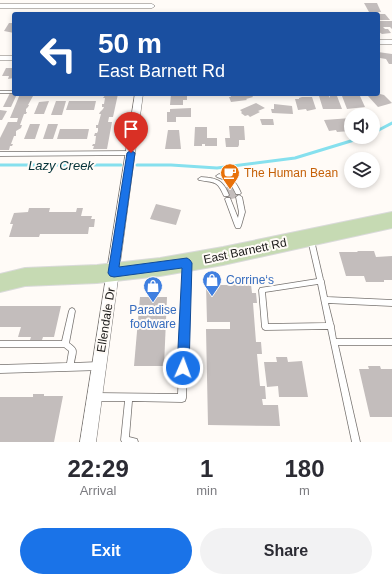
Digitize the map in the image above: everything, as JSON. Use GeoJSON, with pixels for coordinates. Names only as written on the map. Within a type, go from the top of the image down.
{"type":"FeatureCollection","features":[{"type":"Feature","properties":{"kind":"main road","name":"East Barnett Rd"},"geometry":{"type":"LineString","coordinates":[[0,282],[25,277],[114,273],[187,263],[392,220]]}},
{"type":"Feature","properties":{"kind":"main road","name":"East Barnett Rd"},"geometry":{"type":"LineString","coordinates":[[0,270],[25,277]]}},
{"type":"Feature","properties":{"kind":"street"},"geometry":{"type":"LineString","coordinates":[[0,6],[64,3],[152,3]]}},
{"type":"Feature","properties":{"kind":"street"},"geometry":{"type":"LineString","coordinates":[[380,42],[392,42]]}},
{"type":"Feature","properties":{"kind":"street"},"geometry":{"type":"LineString","coordinates":[[0,58],[12,58]]}},
{"type":"Feature","properties":{"kind":"street","name":"Ellendale Dr"},"geometry":{"type":"LineString","coordinates":[[88,442],[114,273],[139,96]]}},
{"type":"Feature","properties":{"kind":"lane"},"geometry":{"type":"LineString","coordinates":[[0,92],[12,92]]}},
{"type":"Feature","properties":{"kind":"lane"},"geometry":{"type":"LineString","coordinates":[[0,154],[131,157]]}},
{"type":"Feature","properties":{"kind":"lane"},"geometry":{"type":"LineString","coordinates":[[201,179],[213,180],[221,183],[238,226],[242,212],[234,183],[229,178],[219,176]]}},
{"type":"Feature","properties":{"kind":"lane"},"geometry":{"type":"LineString","coordinates":[[311,237],[356,442]]}},
{"type":"Feature","properties":{"kind":"lane"},"geometry":{"type":"LineString","coordinates":[[94,397],[182,398],[187,263]]}},
{"type":"Feature","properties":{"kind":"lane"},"geometry":{"type":"LineString","coordinates":[[321,281],[262,290],[265,327],[331,326]]}},
{"type":"Feature","properties":{"kind":"lane"},"geometry":{"type":"LineString","coordinates":[[325,300],[392,303]]}},
{"type":"Feature","properties":{"kind":"lane"},"geometry":{"type":"LineString","coordinates":[[65,344],[72,311]]}},
{"type":"Feature","properties":{"kind":"lane"},"geometry":{"type":"LineString","coordinates":[[334,342],[392,342]]}},
{"type":"Feature","properties":{"kind":"lane"},"geometry":{"type":"LineString","coordinates":[[0,344],[65,344],[73,350],[70,367]]}},
{"type":"Feature","properties":{"kind":"lane"},"geometry":{"type":"LineString","coordinates":[[0,369],[99,366]]}},
{"type":"Feature","properties":{"kind":"lane"},"geometry":{"type":"LineString","coordinates":[[129,398],[125,440],[134,442]]}},
{"type":"Feature","properties":{"kind":"building"},"geometry":{"type":"Polygon","coordinates":[[[364,3],[377,3],[381,12],[369,12],[364,3]]]}},
{"type":"Feature","properties":{"kind":"building"},"geometry":{"type":"Polygon","coordinates":[[[380,14],[385,14],[390,20],[380,20],[380,14]]]}},
{"type":"Feature","properties":{"kind":"building"},"geometry":{"type":"Polygon","coordinates":[[[380,21],[392,21],[392,29],[390,27],[383,27],[388,29],[391,33],[382,34],[380,33],[380,21]]]}},
{"type":"Feature","properties":{"kind":"building"},"geometry":{"type":"Polygon","coordinates":[[[9,23],[12,23],[12,33],[4,31],[9,23]]]}},
{"type":"Feature","properties":{"kind":"building"},"geometry":{"type":"Polygon","coordinates":[[[380,52],[392,54],[392,64],[389,64],[386,59],[380,58],[380,52]]]}},
{"type":"Feature","properties":{"kind":"building"},"geometry":{"type":"Polygon","coordinates":[[[6,68],[12,68],[12,78],[8,79],[9,76],[2,76],[6,68]]]}},
{"type":"Feature","properties":{"kind":"building"},"geometry":{"type":"Polygon","coordinates":[[[10,93],[12,93],[12,96],[16,96],[11,107],[3,107],[10,93]]]}},
{"type":"Feature","properties":{"kind":"building"},"geometry":{"type":"Polygon","coordinates":[[[380,94],[384,95],[392,103],[378,107],[368,96],[380,96],[380,94]]]}},
{"type":"Feature","properties":{"kind":"building"},"geometry":{"type":"Polygon","coordinates":[[[19,96],[33,96],[26,109],[26,114],[24,114],[20,125],[22,125],[21,128],[16,131],[16,136],[14,136],[11,144],[13,144],[12,146],[10,146],[9,150],[0,150],[0,138],[8,122],[17,122],[18,118],[10,118],[19,96]]]}},
{"type":"Feature","properties":{"kind":"building"},"geometry":{"type":"Polygon","coordinates":[[[104,96],[118,96],[113,117],[109,117],[108,122],[112,122],[107,149],[93,149],[94,146],[92,146],[95,144],[96,136],[94,136],[98,131],[96,125],[98,125],[101,114],[99,114],[104,107],[102,107],[102,104],[104,104],[105,98],[103,98],[104,96]]]}},
{"type":"Feature","properties":{"kind":"building"},"geometry":{"type":"Polygon","coordinates":[[[171,96],[187,96],[187,100],[183,100],[183,105],[170,105],[171,96]]]}},
{"type":"Feature","properties":{"kind":"building"},"geometry":{"type":"Polygon","coordinates":[[[319,96],[329,96],[330,98],[330,96],[337,96],[342,109],[323,109],[319,96]]]}},
{"type":"Feature","properties":{"kind":"building"},"geometry":{"type":"Polygon","coordinates":[[[342,96],[360,96],[365,107],[356,108],[347,108],[342,96]]]}},
{"type":"Feature","properties":{"kind":"building"},"geometry":{"type":"Polygon","coordinates":[[[229,97],[253,97],[246,99],[247,100],[231,102],[229,97]]]}},
{"type":"Feature","properties":{"kind":"building"},"geometry":{"type":"Polygon","coordinates":[[[312,97],[316,109],[307,111],[306,109],[298,110],[295,99],[312,97]]]}},
{"type":"Feature","properties":{"kind":"building"},"geometry":{"type":"Polygon","coordinates":[[[49,101],[44,114],[34,114],[39,102],[49,101]]]}},
{"type":"Feature","properties":{"kind":"building"},"geometry":{"type":"Polygon","coordinates":[[[56,101],[66,101],[62,115],[51,115],[56,101]]]}},
{"type":"Feature","properties":{"kind":"building"},"geometry":{"type":"Polygon","coordinates":[[[69,101],[96,101],[94,110],[66,110],[69,101]]]}},
{"type":"Feature","properties":{"kind":"building"},"geometry":{"type":"Polygon","coordinates":[[[256,103],[265,108],[250,117],[241,113],[242,112],[240,110],[256,103]]]}},
{"type":"Feature","properties":{"kind":"building"},"geometry":{"type":"Polygon","coordinates":[[[274,104],[292,106],[293,114],[272,113],[271,109],[274,109],[274,104]]]}},
{"type":"Feature","properties":{"kind":"building"},"geometry":{"type":"Polygon","coordinates":[[[191,108],[191,117],[176,117],[176,122],[167,122],[167,112],[170,112],[170,109],[191,108]]]}},
{"type":"Feature","properties":{"kind":"building"},"geometry":{"type":"Polygon","coordinates":[[[0,110],[7,111],[2,120],[0,120],[0,110]]]}},
{"type":"Feature","properties":{"kind":"building"},"geometry":{"type":"Polygon","coordinates":[[[260,119],[273,119],[274,125],[262,125],[260,119]]]}},
{"type":"Feature","properties":{"kind":"building"},"geometry":{"type":"Polygon","coordinates":[[[344,119],[344,132],[337,132],[336,130],[329,131],[324,120],[344,119]]]}},
{"type":"Feature","properties":{"kind":"building"},"geometry":{"type":"Polygon","coordinates":[[[30,124],[40,124],[35,139],[24,139],[30,124]]]}},
{"type":"Feature","properties":{"kind":"building"},"geometry":{"type":"Polygon","coordinates":[[[48,124],[58,124],[53,139],[43,139],[48,124]]]}},
{"type":"Feature","properties":{"kind":"building"},"geometry":{"type":"Polygon","coordinates":[[[229,126],[244,126],[245,140],[239,140],[238,147],[226,147],[225,138],[230,138],[229,126]]]}},
{"type":"Feature","properties":{"kind":"building"},"geometry":{"type":"Polygon","coordinates":[[[195,127],[207,127],[207,138],[217,138],[217,146],[205,146],[205,144],[202,144],[202,146],[194,146],[195,127]]]}},
{"type":"Feature","properties":{"kind":"building"},"geometry":{"type":"Polygon","coordinates":[[[60,129],[89,129],[87,139],[57,139],[60,129]]]}},
{"type":"Feature","properties":{"kind":"building"},"geometry":{"type":"Polygon","coordinates":[[[168,130],[179,130],[181,149],[165,149],[168,130]]]}},
{"type":"Feature","properties":{"kind":"building","name":"The Human Bean"},"geometry":{"type":"Polygon","coordinates":[[[232,186],[235,194],[238,193],[240,197],[227,200],[226,196],[229,195],[226,187],[232,186]]]}},
{"type":"Feature","properties":{"kind":"building"},"geometry":{"type":"Polygon","coordinates":[[[156,204],[181,210],[176,225],[150,219],[156,204]]]}},
{"type":"Feature","properties":{"kind":"building"},"geometry":{"type":"Polygon","coordinates":[[[29,208],[50,208],[49,212],[76,212],[77,208],[83,208],[81,216],[92,216],[91,219],[95,219],[94,227],[89,227],[88,234],[40,234],[39,237],[9,237],[13,224],[10,224],[14,213],[28,212],[29,208]]]}},
{"type":"Feature","properties":{"kind":"building"},"geometry":{"type":"Polygon","coordinates":[[[357,251],[374,251],[376,257],[392,256],[392,280],[384,280],[384,282],[366,282],[364,276],[346,276],[339,252],[358,252],[357,251]]]}},
{"type":"Feature","properties":{"kind":"building"},"geometry":{"type":"Polygon","coordinates":[[[250,276],[252,293],[256,293],[257,303],[253,303],[256,342],[261,342],[262,354],[257,354],[260,386],[265,386],[266,399],[262,399],[263,405],[278,405],[280,426],[208,425],[206,329],[230,329],[230,322],[207,322],[206,285],[228,285],[228,281],[250,276]]]}},
{"type":"Feature","properties":{"kind":"building"},"geometry":{"type":"Polygon","coordinates":[[[140,297],[167,297],[164,366],[134,366],[140,297]]]}},
{"type":"Feature","properties":{"kind":"building"},"geometry":{"type":"Polygon","coordinates":[[[0,306],[61,306],[54,337],[43,337],[42,340],[30,340],[31,337],[18,337],[21,327],[0,327],[0,306]]]}},
{"type":"Feature","properties":{"kind":"building"},"geometry":{"type":"Polygon","coordinates":[[[276,357],[287,357],[288,362],[302,361],[308,397],[279,397],[278,386],[267,387],[264,362],[277,362],[276,357]]]}},
{"type":"Feature","properties":{"kind":"building"},"geometry":{"type":"Polygon","coordinates":[[[368,366],[380,366],[381,369],[392,369],[392,417],[370,417],[359,369],[369,369],[368,366]]]}},
{"type":"Feature","properties":{"kind":"building"},"geometry":{"type":"Polygon","coordinates":[[[33,394],[44,394],[44,396],[63,396],[54,442],[0,442],[0,397],[33,397],[33,394]]]}},
{"type":"Feature","properties":{"kind":"waterway","name":"Lazy Creek"},"geometry":{"type":"LineString","coordinates":[[380,129],[392,123]]}},
{"type":"Feature","properties":{"kind":"waterway","name":"Lazy Creek"},"geometry":{"type":"LineString","coordinates":[[137,165],[171,165],[217,168],[295,158],[344,143]]}},
{"type":"Feature","properties":{"kind":"waterway","name":"Lazy Creek"},"geometry":{"type":"LineString","coordinates":[[0,165],[121,165]]}},
{"type":"Feature","properties":{"kind":"place","name":"The Human Bean"},"geometry":{"type":"Point","coordinates":[230,190]}},
{"type":"Feature","properties":{"kind":"place","name":"Corrine‘s"},"geometry":{"type":"Point","coordinates":[212,297]}},
{"type":"Feature","properties":{"kind":"place","name":"Paradise footware"},"geometry":{"type":"Point","coordinates":[153,303]}},
{"type":"Feature","properties":{"kind":"route"},"geometry":{"type":"LineString","coordinates":[[131,153],[114,273],[187,263],[183,368]]}}]}
